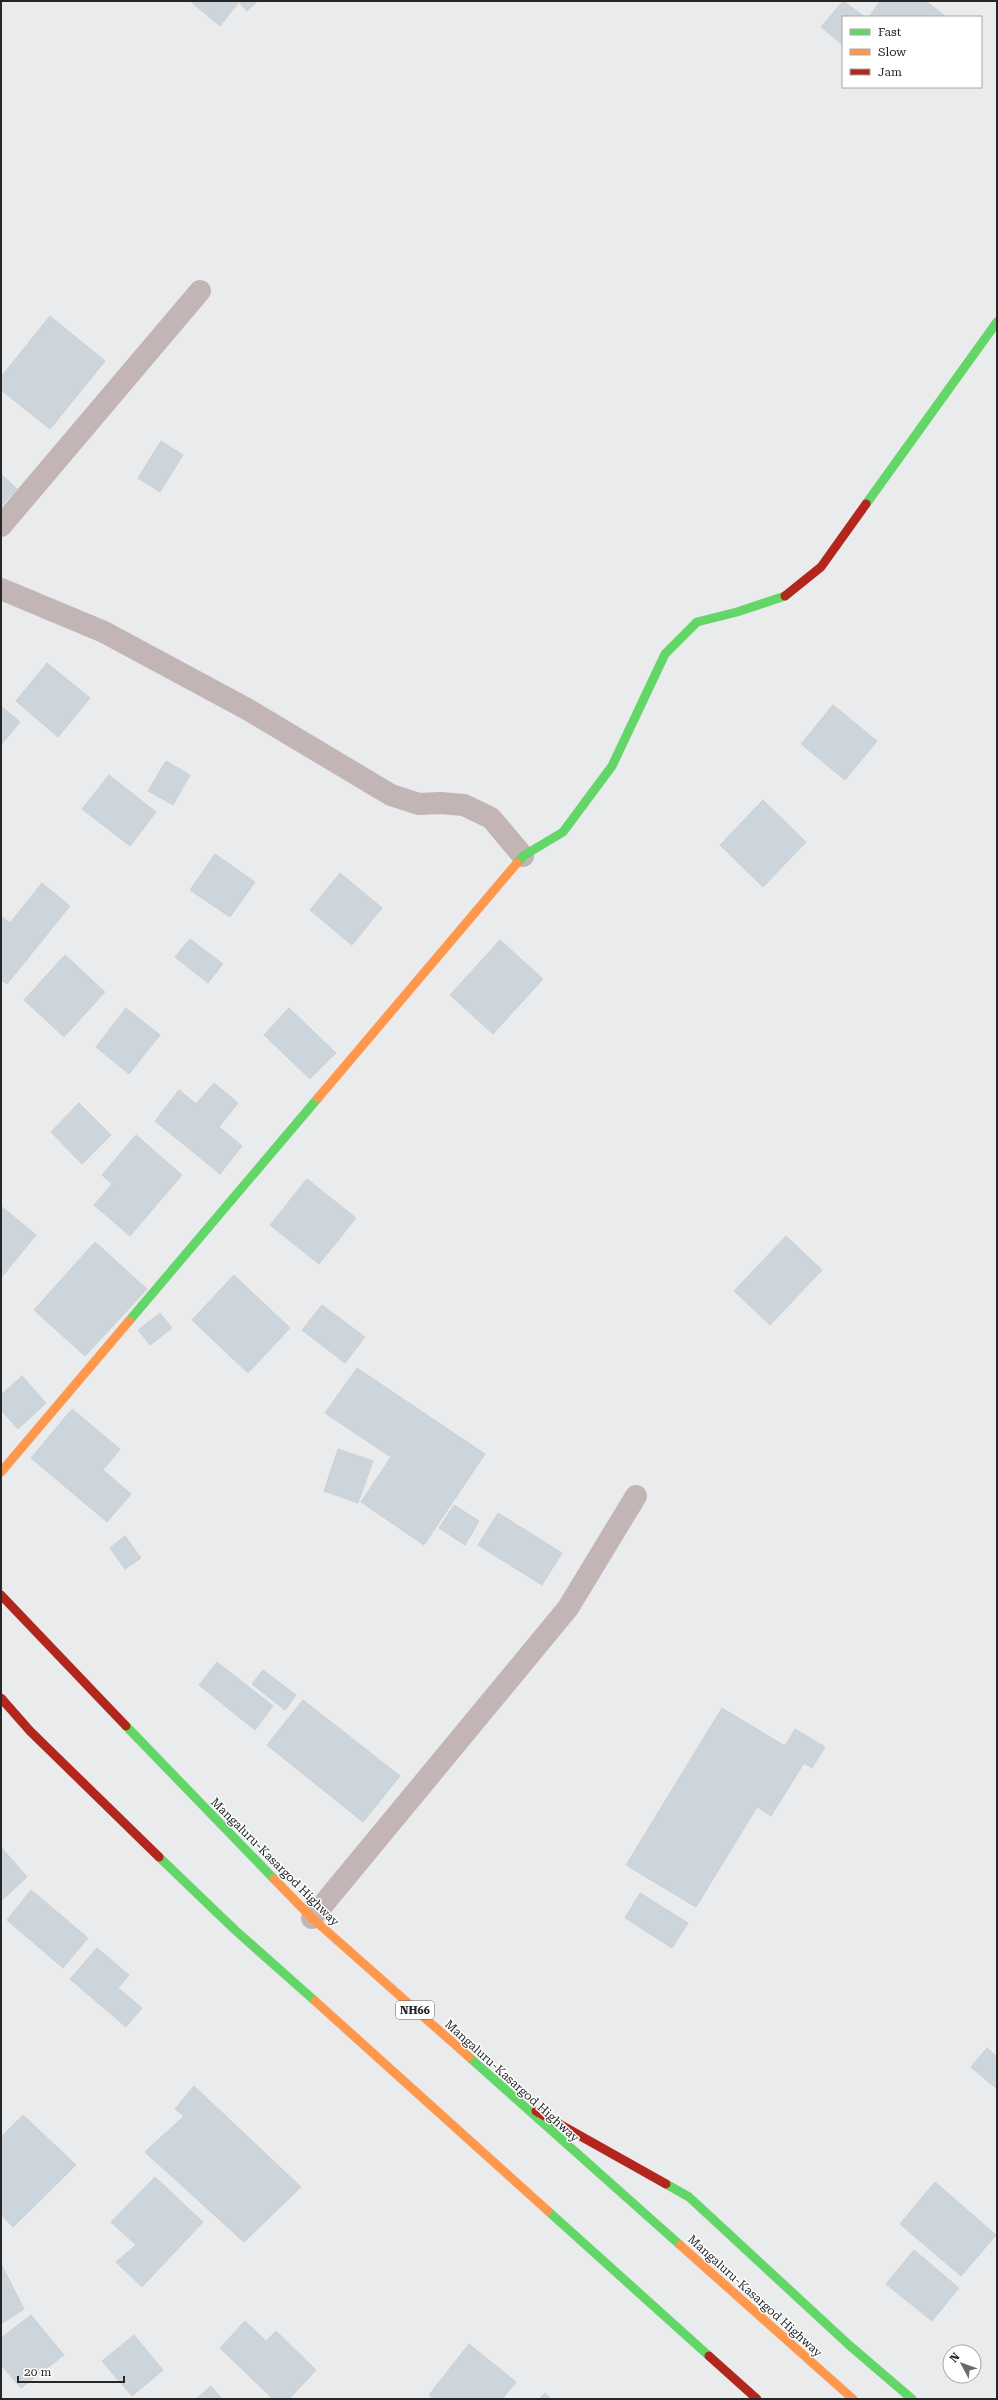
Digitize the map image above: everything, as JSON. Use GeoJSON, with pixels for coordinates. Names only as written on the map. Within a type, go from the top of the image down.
{"type":"FeatureCollection","features":[{"type":"Feature","properties":{"kind":"main road"},"geometry":{"type":"LineString","coordinates":[[1,1472],[523,856],[563,832],[612,766],[665,654],[697,622],[737,612],[785,596],[821,567],[959,372],[997,322]]}},
{"type":"Feature","properties":{"kind":"main road","name":"Mangaluru-Kasargod Highway"},"geometry":{"type":"LineString","coordinates":[[1,1595],[30,1627],[312,1918],[853,2399]]}},
{"type":"Feature","properties":{"kind":"main road"},"geometry":{"type":"LineString","coordinates":[[1,1698],[30,1731],[235,1930],[757,2399]]}},
{"type":"Feature","properties":{"kind":"main road"},"geometry":{"type":"LineString","coordinates":[[514,2098],[689,2197],[844,2340],[912,2399]]}},
{"type":"Feature","properties":{"kind":"street"},"geometry":{"type":"LineString","coordinates":[[1,526],[200,292]]}},
{"type":"Feature","properties":{"kind":"street"},"geometry":{"type":"LineString","coordinates":[[1,589],[104,632],[247,709],[392,795],[419,804],[440,803],[464,806],[491,818],[523,856]]}},
{"type":"Feature","properties":{"kind":"street"},"geometry":{"type":"LineString","coordinates":[[312,1918],[568,1608],[636,1496]]}},
{"type":"Feature","properties":{"kind":"building"},"geometry":{"type":"Polygon","coordinates":[[[190,1],[235,1],[238,3],[220,26],[190,1]]]}},
{"type":"Feature","properties":{"kind":"building"},"geometry":{"type":"Polygon","coordinates":[[[238,1],[258,1],[247,11],[238,1]]]}},
{"type":"Feature","properties":{"kind":"building"},"geometry":{"type":"Polygon","coordinates":[[[843,1],[864,16],[842,16],[842,44],[821,27],[843,1]]]}},
{"type":"Feature","properties":{"kind":"building"},"geometry":{"type":"Polygon","coordinates":[[[880,1],[926,1],[945,16],[870,16],[880,1]]]}},
{"type":"Feature","properties":{"kind":"building"},"geometry":{"type":"Polygon","coordinates":[[[50,316],[105,361],[50,429],[1,390],[1,377],[50,316]]]}},
{"type":"Feature","properties":{"kind":"building"},"geometry":{"type":"Polygon","coordinates":[[[161,441],[183,455],[160,492],[138,478],[161,441]]]}},
{"type":"Feature","properties":{"kind":"building"},"geometry":{"type":"Polygon","coordinates":[[[1,474],[17,489],[1,506],[1,474]]]}},
{"type":"Feature","properties":{"kind":"building"},"geometry":{"type":"Polygon","coordinates":[[[47,663],[90,698],[58,737],[16,701],[47,663]]]}},
{"type":"Feature","properties":{"kind":"building"},"geometry":{"type":"Polygon","coordinates":[[[833,705],[877,741],[845,780],[801,744],[833,705]]]}},
{"type":"Feature","properties":{"kind":"building"},"geometry":{"type":"Polygon","coordinates":[[[1,706],[20,722],[1,745],[1,706]]]}},
{"type":"Feature","properties":{"kind":"building"},"geometry":{"type":"Polygon","coordinates":[[[166,761],[190,775],[173,805],[148,791],[166,761]]]}},
{"type":"Feature","properties":{"kind":"building"},"geometry":{"type":"Polygon","coordinates":[[[109,775],[156,812],[130,846],[82,809],[109,775]]]}},
{"type":"Feature","properties":{"kind":"building"},"geometry":{"type":"Polygon","coordinates":[[[763,800],[806,842],[763,887],[720,845],[763,800]]]}},
{"type":"Feature","properties":{"kind":"building"},"geometry":{"type":"Polygon","coordinates":[[[215,854],[255,882],[230,917],[190,890],[215,854]]]}},
{"type":"Feature","properties":{"kind":"building"},"geometry":{"type":"Polygon","coordinates":[[[340,873],[382,908],[352,945],[310,910],[340,873]]]}},
{"type":"Feature","properties":{"kind":"building"},"geometry":{"type":"Polygon","coordinates":[[[42,883],[70,906],[7,984],[1,980],[1,916],[10,923],[42,883]]]}},
{"type":"Feature","properties":{"kind":"building"},"geometry":{"type":"Polygon","coordinates":[[[190,939],[223,964],[208,983],[175,957],[190,939]]]}},
{"type":"Feature","properties":{"kind":"building"},"geometry":{"type":"Polygon","coordinates":[[[500,940],[543,979],[493,1034],[450,995],[500,940]]]}},
{"type":"Feature","properties":{"kind":"building"},"geometry":{"type":"Polygon","coordinates":[[[65,955],[105,992],[64,1037],[24,1000],[65,955]]]}},
{"type":"Feature","properties":{"kind":"building"},"geometry":{"type":"Polygon","coordinates":[[[126,1008],[160,1035],[129,1074],[96,1047],[126,1008]]]}},
{"type":"Feature","properties":{"kind":"building"},"geometry":{"type":"Polygon","coordinates":[[[289,1008],[336,1053],[310,1079],[264,1035],[289,1008]]]}},
{"type":"Feature","properties":{"kind":"building"},"geometry":{"type":"Polygon","coordinates":[[[214,1083],[238,1103],[219,1127],[242,1146],[220,1174],[155,1121],[179,1090],[196,1104],[214,1083]]]}},
{"type":"Feature","properties":{"kind":"building"},"geometry":{"type":"Polygon","coordinates":[[[79,1103],[111,1135],[82,1164],[51,1132],[79,1103]]]}},
{"type":"Feature","properties":{"kind":"building"},"geometry":{"type":"Polygon","coordinates":[[[136,1135],[182,1175],[130,1236],[94,1205],[112,1184],[102,1175],[136,1135]]]}},
{"type":"Feature","properties":{"kind":"building"},"geometry":{"type":"Polygon","coordinates":[[[307,1179],[356,1218],[319,1264],[270,1225],[307,1179]]]}},
{"type":"Feature","properties":{"kind":"building"},"geometry":{"type":"Polygon","coordinates":[[[1,1206],[36,1235],[1,1278],[1,1206]]]}},
{"type":"Feature","properties":{"kind":"building"},"geometry":{"type":"Polygon","coordinates":[[[786,1236],[822,1270],[770,1325],[734,1291],[786,1236]]]}},
{"type":"Feature","properties":{"kind":"building"},"geometry":{"type":"Polygon","coordinates":[[[95,1242],[147,1289],[85,1356],[34,1310],[95,1242]]]}},
{"type":"Feature","properties":{"kind":"building"},"geometry":{"type":"Polygon","coordinates":[[[234,1275],[290,1328],[248,1373],[192,1320],[234,1275]]]}},
{"type":"Feature","properties":{"kind":"building"},"geometry":{"type":"Polygon","coordinates":[[[322,1305],[365,1337],[345,1363],[302,1330],[322,1305]]]}},
{"type":"Feature","properties":{"kind":"building"},"geometry":{"type":"Polygon","coordinates":[[[160,1313],[172,1328],[150,1345],[138,1330],[160,1313]]]}},
{"type":"Feature","properties":{"kind":"building"},"geometry":{"type":"Polygon","coordinates":[[[357,1368],[485,1454],[424,1545],[361,1502],[391,1457],[325,1413],[357,1368]]]}},
{"type":"Feature","properties":{"kind":"building"},"geometry":{"type":"Polygon","coordinates":[[[22,1376],[46,1403],[18,1429],[1,1410],[1,1395],[22,1376]]]}},
{"type":"Feature","properties":{"kind":"building"},"geometry":{"type":"Polygon","coordinates":[[[72,1409],[120,1449],[103,1470],[131,1494],[107,1522],[31,1458],[72,1409]]]}},
{"type":"Feature","properties":{"kind":"building"},"geometry":{"type":"Polygon","coordinates":[[[338,1449],[373,1461],[358,1503],[324,1491],[338,1449]]]}},
{"type":"Feature","properties":{"kind":"building"},"geometry":{"type":"Polygon","coordinates":[[[454,1505],[479,1521],[465,1545],[439,1528],[454,1505]]]}},
{"type":"Feature","properties":{"kind":"building"},"geometry":{"type":"Polygon","coordinates":[[[498,1513],[562,1553],[542,1585],[478,1545],[498,1513]]]}},
{"type":"Feature","properties":{"kind":"building"},"geometry":{"type":"Polygon","coordinates":[[[125,1536],[141,1558],[125,1569],[110,1548],[125,1536]]]}},
{"type":"Feature","properties":{"kind":"building"},"geometry":{"type":"Polygon","coordinates":[[[217,1662],[273,1706],[255,1730],[199,1685],[217,1662]]]}},
{"type":"Feature","properties":{"kind":"building"},"geometry":{"type":"Polygon","coordinates":[[[263,1670],[296,1695],[285,1710],[252,1684],[263,1670]]]}},
{"type":"Feature","properties":{"kind":"building"},"geometry":{"type":"Polygon","coordinates":[[[303,1700],[400,1776],[363,1822],[267,1745],[303,1700]]]}},
{"type":"Feature","properties":{"kind":"building"},"geometry":{"type":"Polygon","coordinates":[[[722,1708],[785,1746],[795,1729],[825,1747],[812,1768],[804,1763],[771,1816],[757,1807],[696,1907],[626,1865],[722,1708]]]}},
{"type":"Feature","properties":{"kind":"building"},"geometry":{"type":"Polygon","coordinates":[[[1,1847],[27,1877],[1,1901],[1,1847]]]}},
{"type":"Feature","properties":{"kind":"building"},"geometry":{"type":"Polygon","coordinates":[[[31,1890],[88,1938],[63,1968],[7,1920],[31,1890]]]}},
{"type":"Feature","properties":{"kind":"building"},"geometry":{"type":"Polygon","coordinates":[[[640,1893],[688,1923],[672,1948],[625,1918],[640,1893]]]}},
{"type":"Feature","properties":{"kind":"building"},"geometry":{"type":"Polygon","coordinates":[[[97,1948],[129,1975],[118,1988],[142,2008],[126,2027],[70,1979],[97,1948]]]}},
{"type":"Feature","properties":{"kind":"building"},"geometry":{"type":"Polygon","coordinates":[[[987,2048],[997,2057],[997,2089],[971,2067],[987,2048]]]}},
{"type":"Feature","properties":{"kind":"building"},"geometry":{"type":"Polygon","coordinates":[[[194,2086],[301,2187],[244,2242],[145,2152],[184,2116],[175,2109],[194,2086]]]}},
{"type":"Feature","properties":{"kind":"building"},"geometry":{"type":"Polygon","coordinates":[[[23,2115],[76,2165],[13,2227],[1,2214],[1,2137],[23,2115]]]}},
{"type":"Feature","properties":{"kind":"building"},"geometry":{"type":"Polygon","coordinates":[[[155,2177],[203,2222],[142,2287],[116,2262],[136,2245],[111,2222],[155,2177]]]}},
{"type":"Feature","properties":{"kind":"building"},"geometry":{"type":"Polygon","coordinates":[[[935,2182],[996,2235],[961,2276],[900,2224],[935,2182]]]}},
{"type":"Feature","properties":{"kind":"building"},"geometry":{"type":"Polygon","coordinates":[[[914,2250],[959,2288],[932,2321],[886,2284],[914,2250]]]}},
{"type":"Feature","properties":{"kind":"building"},"geometry":{"type":"Polygon","coordinates":[[[1,2264],[24,2309],[1,2324],[1,2264]]]}},
{"type":"Feature","properties":{"kind":"building"},"geometry":{"type":"Polygon","coordinates":[[[31,2315],[64,2355],[21,2388],[1,2365],[1,2338],[31,2315]]]}},
{"type":"Feature","properties":{"kind":"building"},"geometry":{"type":"Polygon","coordinates":[[[245,2321],[266,2341],[276,2331],[316,2370],[289,2399],[273,2399],[220,2348],[245,2321]]]}},
{"type":"Feature","properties":{"kind":"building"},"geometry":{"type":"Polygon","coordinates":[[[134,2335],[163,2370],[132,2396],[102,2361],[134,2335]]]}},
{"type":"Feature","properties":{"kind":"building"},"geometry":{"type":"Polygon","coordinates":[[[469,2344],[516,2382],[502,2399],[434,2399],[429,2395],[469,2344]]]}},
{"type":"Feature","properties":{"kind":"building"},"geometry":{"type":"Polygon","coordinates":[[[211,2386],[222,2399],[196,2399],[211,2386]]]}},
{"type":"Feature","properties":{"kind":"building"},"geometry":{"type":"Polygon","coordinates":[[[545,2393],[551,2399],[539,2399],[545,2393]]]}},
{"type":"Feature","properties":{"kind":"traffic: fast"},"geometry":{"type":"LineString","coordinates":[[866,504],[997,322]]}},
{"type":"Feature","properties":{"kind":"traffic: fast"},"geometry":{"type":"LineString","coordinates":[[517,863],[523,856],[563,832],[612,766],[665,654],[697,622],[737,612],[785,596]]}},
{"type":"Feature","properties":{"kind":"traffic: fast"},"geometry":{"type":"LineString","coordinates":[[129,1321],[318,1098]]}},
{"type":"Feature","properties":{"kind":"traffic: fast"},"geometry":{"type":"LineString","coordinates":[[126,1726],[274,1879]]}},
{"type":"Feature","properties":{"kind":"traffic: fast"},"geometry":{"type":"LineString","coordinates":[[159,1857],[235,1930],[315,2001]]}},
{"type":"Feature","properties":{"kind":"traffic: fast"},"geometry":{"type":"LineString","coordinates":[[469,2057],[680,2245]]}},
{"type":"Feature","properties":{"kind":"traffic: fast"},"geometry":{"type":"LineString","coordinates":[[666,2184],[689,2197],[849,2345],[912,2399]]}},
{"type":"Feature","properties":{"kind":"traffic: fast"},"geometry":{"type":"LineString","coordinates":[[548,2211],[709,2356]]}},
{"type":"Feature","properties":{"kind":"traffic: slow"},"geometry":{"type":"LineString","coordinates":[[318,1098],[517,863]]}},
{"type":"Feature","properties":{"kind":"traffic: slow"},"geometry":{"type":"LineString","coordinates":[[1,1472],[129,1321]]}},
{"type":"Feature","properties":{"kind":"traffic: slow"},"geometry":{"type":"LineString","coordinates":[[274,1879],[312,1918],[469,2057]]}},
{"type":"Feature","properties":{"kind":"traffic: slow"},"geometry":{"type":"LineString","coordinates":[[315,2001],[548,2211]]}},
{"type":"Feature","properties":{"kind":"traffic: slow"},"geometry":{"type":"LineString","coordinates":[[680,2245],[853,2399]]}},
{"type":"Feature","properties":{"kind":"traffic: jam"},"geometry":{"type":"LineString","coordinates":[[785,596],[821,567],[866,504]]}},
{"type":"Feature","properties":{"kind":"traffic: jam"},"geometry":{"type":"LineString","coordinates":[[1,1595],[126,1726]]}},
{"type":"Feature","properties":{"kind":"traffic: jam"},"geometry":{"type":"LineString","coordinates":[[1,1698],[30,1731],[159,1857]]}},
{"type":"Feature","properties":{"kind":"traffic: jam"},"geometry":{"type":"LineString","coordinates":[[536,2111],[666,2184]]}},
{"type":"Feature","properties":{"kind":"traffic: jam"},"geometry":{"type":"LineString","coordinates":[[709,2356],[757,2399]]}}]}
